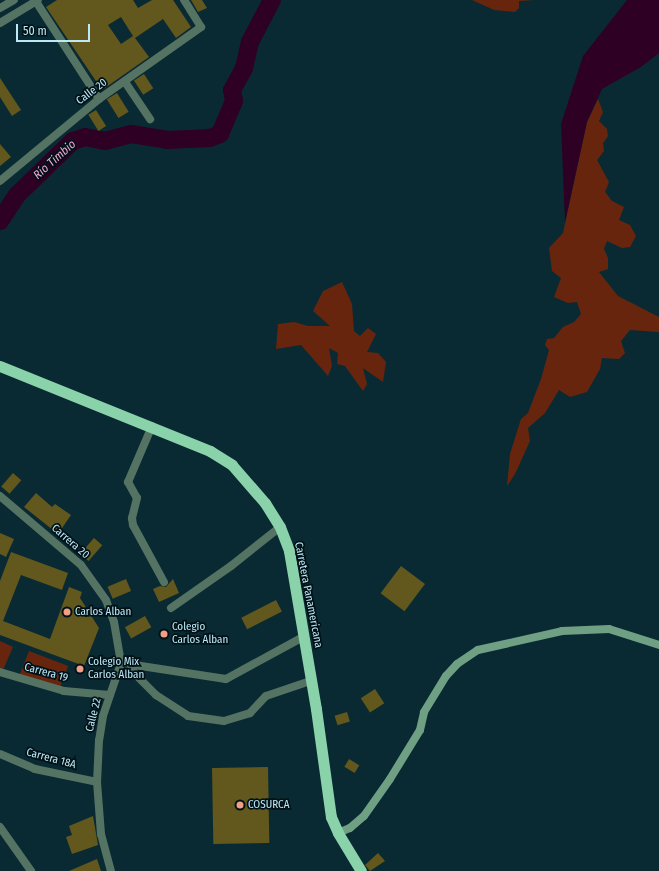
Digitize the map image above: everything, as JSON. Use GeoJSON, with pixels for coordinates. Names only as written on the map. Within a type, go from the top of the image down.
{"type":"FeatureCollection","features":[{"type":"Feature","properties":{"kind":"highway","name":"Carretera Panamericana"},"geometry":{"type":"LineString","coordinates":[[0,366],[205,448],[232,465],[249,482],[280,527],[289,551],[304,638],[328,801],[338,833],[361,871]]}},
{"type":"Feature","properties":{"kind":"main road"},"geometry":{"type":"LineString","coordinates":[[338,833],[350,828],[364,816],[390,779],[420,730],[424,712],[446,676],[457,664],[478,650],[562,631],[601,630],[635,636],[659,645]]}},
{"type":"Feature","properties":{"kind":"street"},"geometry":{"type":"LineString","coordinates":[[0,8],[14,0]]}},
{"type":"Feature","properties":{"kind":"street"},"geometry":{"type":"LineString","coordinates":[[0,23],[36,0],[99,99]]}},
{"type":"Feature","properties":{"kind":"street","name":"Calle 20"},"geometry":{"type":"LineString","coordinates":[[0,181],[99,99],[201,27],[184,0]]}},
{"type":"Feature","properties":{"kind":"street"},"geometry":{"type":"LineString","coordinates":[[125,82],[150,119]]}},
{"type":"Feature","properties":{"kind":"street"},"geometry":{"type":"LineString","coordinates":[[152,426],[128,482],[137,498],[132,518],[133,525],[164,582]]}},
{"type":"Feature","properties":{"kind":"street","name":"Carrera 20"},"geometry":{"type":"LineString","coordinates":[[0,496],[81,565],[106,600],[114,622],[121,663]]}},
{"type":"Feature","properties":{"kind":"street"},"geometry":{"type":"LineString","coordinates":[[171,608],[231,566],[280,527]]}},
{"type":"Feature","properties":{"kind":"street"},"geometry":{"type":"LineString","coordinates":[[121,663],[226,679],[304,638]]}},
{"type":"Feature","properties":{"kind":"street","name":"Calle 22"},"geometry":{"type":"LineString","coordinates":[[111,871],[100,834],[97,782],[99,740],[110,695],[121,663]]}},
{"type":"Feature","properties":{"kind":"street"},"geometry":{"type":"LineString","coordinates":[[130,665],[135,674],[156,695],[188,716],[224,722],[250,713],[266,696],[310,681]]}},
{"type":"Feature","properties":{"kind":"street","name":"Carrera 19"},"geometry":{"type":"LineString","coordinates":[[0,672],[64,690],[110,695]]}},
{"type":"Feature","properties":{"kind":"street","name":"Carrera 18A"},"geometry":{"type":"LineString","coordinates":[[0,754],[36,769],[97,782]]}},
{"type":"Feature","properties":{"kind":"street"},"geometry":{"type":"LineString","coordinates":[[0,827],[31,871]]}},
{"type":"Feature","properties":{"kind":"shaded area"},"geometry":{"type":"Polygon","coordinates":[[[472,0],[534,0],[519,1],[519,8],[515,12],[494,10],[472,0]]]}},
{"type":"Feature","properties":{"kind":"shaded area"},"geometry":{"type":"Polygon","coordinates":[[[627,0],[659,0],[659,53],[641,67],[602,89],[587,122],[565,222],[561,124],[583,56],[627,0]]]}},
{"type":"Feature","properties":{"kind":"shaded area"},"geometry":{"type":"Polygon","coordinates":[[[598,99],[603,112],[599,121],[607,129],[608,136],[603,143],[604,151],[597,160],[609,182],[605,192],[612,201],[624,207],[619,220],[630,225],[636,236],[630,247],[622,248],[607,241],[604,249],[608,258],[608,269],[599,272],[618,296],[659,317],[659,332],[630,330],[621,341],[625,353],[619,359],[602,358],[600,369],[587,392],[570,397],[559,390],[545,413],[528,428],[530,441],[515,474],[507,486],[510,454],[521,419],[528,413],[541,379],[549,350],[545,345],[547,339],[554,338],[563,327],[574,322],[581,314],[577,302],[568,303],[554,297],[561,278],[552,271],[549,248],[563,233],[587,122],[598,99]]]}},
{"type":"Feature","properties":{"kind":"shaded area"},"geometry":{"type":"Polygon","coordinates":[[[342,282],[352,304],[354,331],[360,336],[368,328],[376,334],[367,352],[378,353],[386,362],[383,382],[363,368],[367,384],[363,391],[345,366],[337,364],[338,353],[329,348],[332,366],[328,376],[301,345],[276,349],[278,324],[294,322],[308,326],[330,326],[313,311],[323,291],[342,282]]]}},
{"type":"Feature","properties":{"kind":"shaded area"},"geometry":{"type":"Polygon","coordinates":[[[0,641],[13,647],[3,670],[0,669],[0,641]]]}},
{"type":"Feature","properties":{"kind":"shaded area"},"geometry":{"type":"Polygon","coordinates":[[[29,651],[68,666],[59,689],[20,674],[29,651]]]}},
{"type":"Feature","properties":{"kind":"building"},"geometry":{"type":"Polygon","coordinates":[[[57,0],[133,0],[138,8],[152,0],[173,0],[191,27],[176,38],[163,19],[135,38],[149,57],[102,90],[46,7],[57,0]],[[121,17],[108,25],[121,44],[133,36],[121,17]]]}},
{"type":"Feature","properties":{"kind":"building"},"geometry":{"type":"Polygon","coordinates":[[[191,0],[202,0],[207,8],[198,12],[191,0]]]}},
{"type":"Feature","properties":{"kind":"building"},"geometry":{"type":"Polygon","coordinates":[[[144,74],[153,88],[143,95],[134,81],[144,74]]]}},
{"type":"Feature","properties":{"kind":"building"},"geometry":{"type":"Polygon","coordinates":[[[0,78],[21,110],[12,116],[0,97],[0,78]]]}},
{"type":"Feature","properties":{"kind":"building"},"geometry":{"type":"Polygon","coordinates":[[[117,93],[129,112],[118,118],[107,99],[117,93]]]}},
{"type":"Feature","properties":{"kind":"building"},"geometry":{"type":"Polygon","coordinates":[[[96,110],[106,126],[98,131],[88,115],[96,110]]]}},
{"type":"Feature","properties":{"kind":"building"},"geometry":{"type":"Polygon","coordinates":[[[0,144],[11,157],[0,166],[0,144]]]}},
{"type":"Feature","properties":{"kind":"building"},"geometry":{"type":"Polygon","coordinates":[[[13,473],[21,480],[9,494],[1,487],[13,473]]]}},
{"type":"Feature","properties":{"kind":"building"},"geometry":{"type":"Polygon","coordinates":[[[36,493],[52,507],[55,504],[71,515],[58,534],[24,507],[36,493]]]}},
{"type":"Feature","properties":{"kind":"building"},"geometry":{"type":"Polygon","coordinates":[[[0,533],[14,539],[6,557],[0,554],[0,533]]]}},
{"type":"Feature","properties":{"kind":"building"},"geometry":{"type":"Polygon","coordinates":[[[94,538],[102,545],[89,561],[80,554],[94,538]]]}},
{"type":"Feature","properties":{"kind":"building","name":"Carlos Alban"},"geometry":{"type":"Polygon","coordinates":[[[11,552],[68,573],[62,590],[21,575],[3,621],[50,639],[69,587],[82,592],[80,598],[99,628],[84,666],[0,635],[0,581],[11,552]]]}},
{"type":"Feature","properties":{"kind":"building"},"geometry":{"type":"Polygon","coordinates":[[[401,566],[425,584],[404,611],[381,593],[401,566]]]}},
{"type":"Feature","properties":{"kind":"building"},"geometry":{"type":"Polygon","coordinates":[[[126,579],[131,591],[113,599],[108,587],[126,579]]]}},
{"type":"Feature","properties":{"kind":"building"},"geometry":{"type":"Polygon","coordinates":[[[173,579],[179,593],[159,602],[153,589],[160,586],[166,587],[173,579]]]}},
{"type":"Feature","properties":{"kind":"building"},"geometry":{"type":"Polygon","coordinates":[[[276,600],[282,612],[247,629],[241,618],[276,600]]]}},
{"type":"Feature","properties":{"kind":"building"},"geometry":{"type":"Polygon","coordinates":[[[145,616],[151,627],[131,639],[125,627],[145,616]]]}},
{"type":"Feature","properties":{"kind":"building"},"geometry":{"type":"Polygon","coordinates":[[[375,689],[384,703],[370,713],[361,698],[375,689]]]}},
{"type":"Feature","properties":{"kind":"building"},"geometry":{"type":"Polygon","coordinates":[[[347,712],[350,722],[337,725],[335,716],[347,712]]]}},
{"type":"Feature","properties":{"kind":"building"},"geometry":{"type":"Polygon","coordinates":[[[349,759],[359,765],[355,773],[344,767],[349,759]]]}},
{"type":"Feature","properties":{"kind":"building","name":"COSURCA"},"geometry":{"type":"Polygon","coordinates":[[[268,767],[269,843],[213,844],[212,768],[268,767]]]}},
{"type":"Feature","properties":{"kind":"building"},"geometry":{"type":"Polygon","coordinates":[[[93,816],[98,845],[72,854],[66,837],[72,835],[69,826],[93,816]]]}},
{"type":"Feature","properties":{"kind":"building"},"geometry":{"type":"Polygon","coordinates":[[[378,853],[385,861],[370,871],[365,865],[378,853]]]}},
{"type":"Feature","properties":{"kind":"building"},"geometry":{"type":"Polygon","coordinates":[[[97,859],[101,871],[69,871],[97,859]]]}},
{"type":"Feature","properties":{"kind":"waterway","name":"Río Timbio"},"geometry":{"type":"LineString","coordinates":[[0,221],[17,195],[73,141],[85,137],[105,141],[131,134],[167,140],[210,138],[220,134],[234,101],[232,90],[244,68],[250,42],[272,0]]}},
{"type":"Feature","properties":{"kind":"place","name":"Carlos Alban"},"geometry":{"type":"Point","coordinates":[67,612]}},
{"type":"Feature","properties":{"kind":"place","name":"Colegio Carlos Alban"},"geometry":{"type":"Point","coordinates":[164,634]}},
{"type":"Feature","properties":{"kind":"place","name":"Colegio Mix Carlos Alban"},"geometry":{"type":"Point","coordinates":[80,669]}},
{"type":"Feature","properties":{"kind":"place","name":"COSURCA"},"geometry":{"type":"Point","coordinates":[240,805]}}]}
